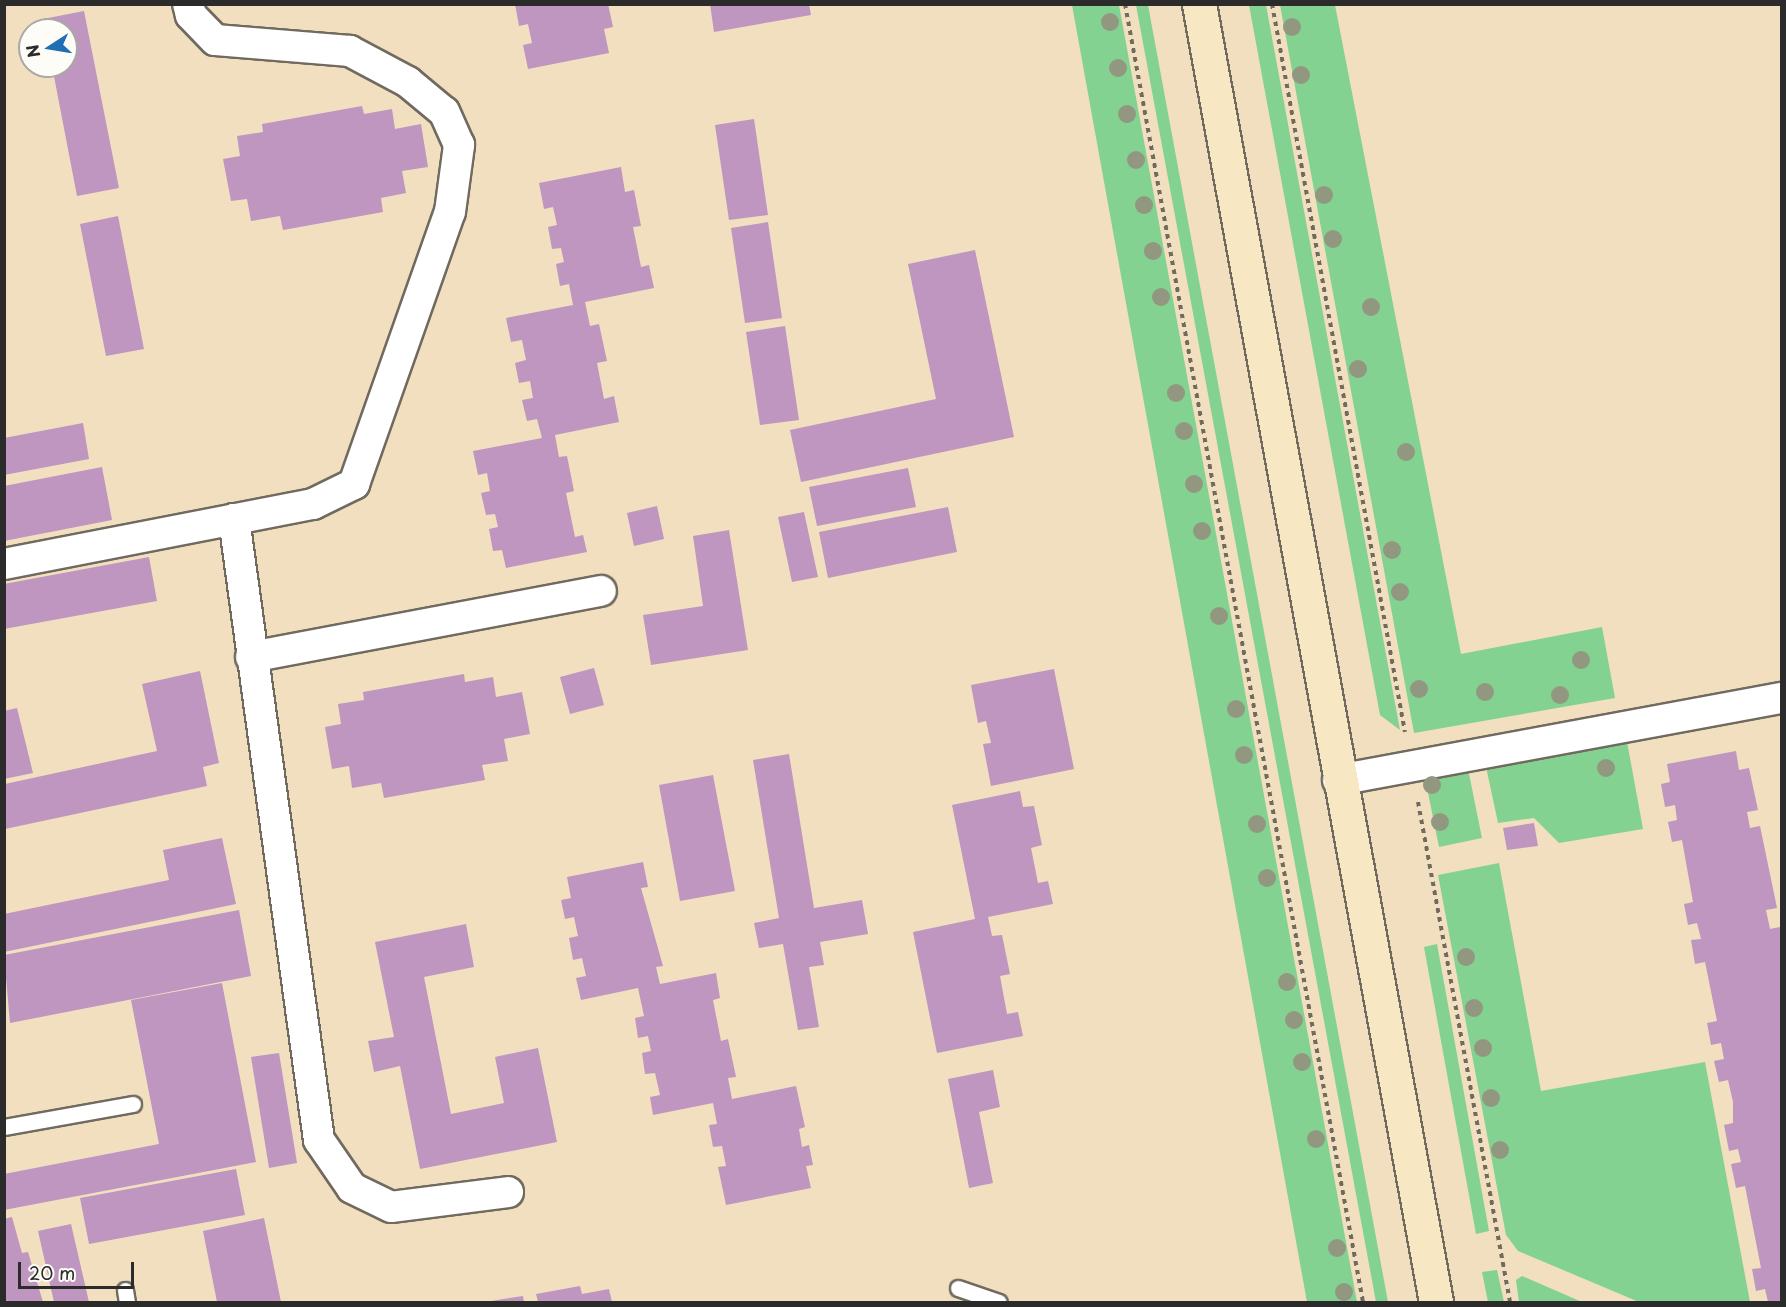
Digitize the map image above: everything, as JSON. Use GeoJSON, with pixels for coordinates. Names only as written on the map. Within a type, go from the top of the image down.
{"type":"FeatureCollection","features":[{"type":"Feature","properties":{"kind":"main road"},"geometry":{"type":"LineString","coordinates":[[1199,4],[1338,780],[1436,1302]]}},
{"type":"Feature","properties":{"kind":"street"},"geometry":{"type":"LineString","coordinates":[[4,564],[314,504],[354,484],[450,212],[459,145],[444,112],[408,82],[350,51],[215,40],[191,15],[188,4]]}},
{"type":"Feature","properties":{"kind":"street"},"geometry":{"type":"LineString","coordinates":[[234,519],[250,657],[319,1140],[352,1188],[391,1207],[508,1191]]}},
{"type":"Feature","properties":{"kind":"street"},"geometry":{"type":"LineString","coordinates":[[250,657],[602,591]]}},
{"type":"Feature","properties":{"kind":"street"},"geometry":{"type":"LineString","coordinates":[[1338,780],[1782,698]]}},
{"type":"Feature","properties":{"kind":"lane"},"geometry":{"type":"LineString","coordinates":[[4,1127],[133,1104]]}},
{"type":"Feature","properties":{"kind":"lane"},"geometry":{"type":"LineString","coordinates":[[958,1288],[999,1302]]}},
{"type":"Feature","properties":{"kind":"path"},"geometry":{"type":"LineString","coordinates":[[1125,4],[1363,1302]]}},
{"type":"Feature","properties":{"kind":"path"},"geometry":{"type":"LineString","coordinates":[[1272,4],[1510,1302]]}},
{"type":"Feature","properties":{"kind":"green space"},"geometry":{"type":"Polygon","coordinates":[[[1072,5],[1119,5],[1357,1302],[1307,1302],[1072,5]]]}},
{"type":"Feature","properties":{"kind":"green space"},"geometry":{"type":"Polygon","coordinates":[[[1136,5],[1148,5],[1388,1302],[1376,1302],[1136,5]]]}},
{"type":"Feature","properties":{"kind":"green space"},"geometry":{"type":"Polygon","coordinates":[[[1249,5],[1266,5],[1400,730],[1380,715],[1249,5]]]}},
{"type":"Feature","properties":{"kind":"green space"},"geometry":{"type":"Polygon","coordinates":[[[1280,5],[1335,5],[1461,654],[1602,627],[1615,698],[1414,733],[1280,5]]]}},
{"type":"Feature","properties":{"kind":"green space"},"geometry":{"type":"Polygon","coordinates":[[[1626,736],[1643,829],[1559,843],[1534,818],[1498,823],[1485,762],[1626,736]]]}},
{"type":"Feature","properties":{"kind":"green space"},"geometry":{"type":"Polygon","coordinates":[[[1467,764],[1482,838],[1439,847],[1424,773],[1467,764]]]}},
{"type":"Feature","properties":{"kind":"green space"},"geometry":{"type":"Polygon","coordinates":[[[1499,863],[1541,1091],[1705,1062],[1750,1302],[1639,1302],[1518,1251],[1506,1235],[1438,875],[1499,863]]]}},
{"type":"Feature","properties":{"kind":"green space"},"geometry":{"type":"Polygon","coordinates":[[[1437,944],[1489,1231],[1476,1234],[1424,947],[1437,944]]]}},
{"type":"Feature","properties":{"kind":"green space"},"geometry":{"type":"Polygon","coordinates":[[[1497,1270],[1504,1302],[1488,1302],[1482,1272],[1497,1270]]]}},
{"type":"Feature","properties":{"kind":"green space"},"geometry":{"type":"Polygon","coordinates":[[[1522,1276],[1582,1302],[1519,1302],[1516,1280],[1522,1276]]]}},
{"type":"Feature","properties":{"kind":"building"},"geometry":{"type":"Polygon","coordinates":[[[515,4],[608,4],[613,27],[604,29],[609,53],[528,69],[523,45],[532,43],[528,24],[519,26],[515,4]]]}},
{"type":"Feature","properties":{"kind":"building"},"geometry":{"type":"Polygon","coordinates":[[[710,4],[809,4],[811,15],[714,32],[710,4]]]}},
{"type":"Feature","properties":{"kind":"building"},"geometry":{"type":"Polygon","coordinates":[[[84,11],[119,188],[77,196],[54,78],[78,78],[78,18],[48,18],[84,11]]]}},
{"type":"Feature","properties":{"kind":"building"},"geometry":{"type":"Polygon","coordinates":[[[362,106],[364,114],[392,109],[395,129],[421,124],[428,167],[402,171],[406,193],[381,198],[383,212],[283,230],[280,216],[251,221],[247,199],[231,201],[223,159],[240,156],[237,136],[263,132],[262,124],[362,106]]]}},
{"type":"Feature","properties":{"kind":"building"},"geometry":{"type":"Polygon","coordinates":[[[754,119],[768,215],[729,220],[715,125],[754,119]]]}},
{"type":"Feature","properties":{"kind":"building"},"geometry":{"type":"Polygon","coordinates":[[[621,167],[625,192],[634,190],[641,226],[633,227],[641,267],[649,265],[654,288],[585,302],[590,326],[599,324],[607,361],[597,363],[604,399],[614,396],[619,422],[555,435],[559,457],[567,456],[574,491],[566,493],[575,537],[583,535],[587,552],[506,568],[502,550],[493,551],[489,529],[498,527],[495,514],[486,515],[481,493],[490,491],[487,473],[478,475],[473,451],[542,438],[537,419],[527,421],[522,400],[533,398],[530,381],[519,383],[515,363],[526,360],[522,340],[511,342],[506,318],[573,305],[569,284],[560,286],[556,264],[564,262],[561,248],[552,249],[548,227],[557,225],[553,207],[544,209],[539,183],[621,167]]]}},
{"type":"Feature","properties":{"kind":"building"},"geometry":{"type":"Polygon","coordinates":[[[118,216],[144,349],[106,356],[80,224],[118,216]]]}},
{"type":"Feature","properties":{"kind":"building"},"geometry":{"type":"Polygon","coordinates":[[[768,222],[782,318],[745,323],[731,228],[768,222]]]}},
{"type":"Feature","properties":{"kind":"building"},"geometry":{"type":"Polygon","coordinates":[[[975,250],[1014,437],[801,482],[790,430],[936,399],[908,264],[975,250]]]}},
{"type":"Feature","properties":{"kind":"building"},"geometry":{"type":"Polygon","coordinates":[[[785,326],[799,420],[760,425],[746,332],[785,326]]]}},
{"type":"Feature","properties":{"kind":"building"},"geometry":{"type":"Polygon","coordinates":[[[83,423],[89,459],[4,475],[4,438],[83,423]]]}},
{"type":"Feature","properties":{"kind":"building"},"geometry":{"type":"Polygon","coordinates":[[[102,467],[112,520],[4,541],[4,486],[102,467]]]}},
{"type":"Feature","properties":{"kind":"building"},"geometry":{"type":"Polygon","coordinates":[[[908,468],[916,507],[817,526],[809,487],[908,468]]]}},
{"type":"Feature","properties":{"kind":"building"},"geometry":{"type":"Polygon","coordinates":[[[657,506],[664,539],[634,546],[627,513],[657,506]]]}},
{"type":"Feature","properties":{"kind":"building"},"geometry":{"type":"Polygon","coordinates":[[[948,507],[957,552],[828,578],[819,532],[948,507]]]}},
{"type":"Feature","properties":{"kind":"building"},"geometry":{"type":"Polygon","coordinates":[[[804,512],[818,577],[792,582],[778,517],[804,512]]]}},
{"type":"Feature","properties":{"kind":"building"},"geometry":{"type":"Polygon","coordinates":[[[729,530],[748,650],[651,665],[643,615],[703,606],[693,536],[729,530]]]}},
{"type":"Feature","properties":{"kind":"building"},"geometry":{"type":"Polygon","coordinates":[[[149,557],[157,601],[4,629],[4,584],[149,557]]]}},
{"type":"Feature","properties":{"kind":"building"},"geometry":{"type":"Polygon","coordinates":[[[594,668],[604,705],[570,714],[560,677],[594,668]]]}},
{"type":"Feature","properties":{"kind":"building"},"geometry":{"type":"Polygon","coordinates":[[[1054,669],[1074,769],[991,786],[983,744],[991,743],[986,721],[978,723],[971,685],[1054,669]]]}},
{"type":"Feature","properties":{"kind":"building"},"geometry":{"type":"Polygon","coordinates":[[[200,671],[219,763],[203,767],[207,786],[5,829],[5,784],[157,751],[142,684],[200,671]]]}},
{"type":"Feature","properties":{"kind":"building"},"geometry":{"type":"Polygon","coordinates":[[[464,674],[465,682],[493,677],[496,697],[522,692],[530,734],[504,739],[508,761],[482,765],[485,780],[384,798],[381,783],[352,788],[349,766],[332,769],[325,727],[341,724],[338,704],[364,700],[363,692],[464,674]]]}},
{"type":"Feature","properties":{"kind":"building"},"geometry":{"type":"Polygon","coordinates":[[[17,708],[33,773],[4,779],[4,711],[17,708]]]}},
{"type":"Feature","properties":{"kind":"building"},"geometry":{"type":"Polygon","coordinates":[[[1736,751],[1739,770],[1749,768],[1758,810],[1747,812],[1750,828],[1760,826],[1777,908],[1766,910],[1770,929],[1780,927],[1782,935],[1782,1302],[1768,1302],[1765,1289],[1756,1291],[1752,1269],[1761,1268],[1745,1186],[1736,1188],[1731,1164],[1741,1162],[1738,1149],[1729,1151],[1724,1125],[1733,1123],[1733,1102],[1728,1080],[1719,1082],[1714,1061],[1724,1059],[1721,1043],[1711,1045],[1707,1023],[1717,1021],[1705,962],[1695,964],[1691,940],[1701,939],[1697,923],[1688,925],[1684,904],[1693,902],[1682,840],[1672,842],[1668,822],[1677,820],[1675,805],[1665,807],[1661,784],[1670,782],[1667,764],[1736,751]]]}},
{"type":"Feature","properties":{"kind":"building"},"geometry":{"type":"Polygon","coordinates":[[[789,754],[814,908],[862,900],[868,934],[820,942],[824,965],[809,967],[819,1027],[798,1030],[783,944],[759,948],[754,923],[779,918],[753,760],[789,754]]]}},
{"type":"Feature","properties":{"kind":"building"},"geometry":{"type":"Polygon","coordinates":[[[713,775],[735,891],[680,901],[659,785],[713,775]]]}},
{"type":"Feature","properties":{"kind":"building"},"geometry":{"type":"Polygon","coordinates":[[[1020,791],[1023,807],[1034,806],[1042,845],[1031,848],[1038,883],[1048,881],[1053,904],[988,917],[992,936],[1002,935],[1010,974],[1000,976],[1007,1014],[1018,1012],[1023,1036],[937,1053],[913,932],[975,919],[952,805],[1020,791]]]}},
{"type":"Feature","properties":{"kind":"building"},"geometry":{"type":"Polygon","coordinates":[[[1534,823],[1538,846],[1507,850],[1503,828],[1534,823]]]}},
{"type":"Feature","properties":{"kind":"building"},"geometry":{"type":"Polygon","coordinates":[[[222,838],[236,904],[4,952],[4,914],[169,880],[163,850],[222,838]]]}},
{"type":"Feature","properties":{"kind":"building"},"geometry":{"type":"Polygon","coordinates":[[[643,862],[648,887],[641,888],[663,966],[656,967],[660,984],[716,973],[720,998],[713,1000],[721,1041],[728,1039],[736,1077],[728,1078],[732,1099],[796,1086],[805,1127],[799,1129],[802,1147],[809,1145],[813,1165],[806,1166],[811,1188],[726,1205],[718,1167],[726,1166],[722,1146],[713,1147],[709,1125],[717,1124],[713,1103],[653,1115],[650,1097],[660,1095],[655,1073],[645,1074],[642,1053],[651,1051],[648,1036],[638,1038],[635,1018],[644,1016],[638,988],[581,1000],[576,978],[586,976],[582,958],[573,960],[569,938],[578,936],[574,917],[565,919],[561,900],[571,898],[567,877],[643,862]]]}},
{"type":"Feature","properties":{"kind":"building"},"geometry":{"type":"Polygon","coordinates":[[[239,910],[251,976],[10,1023],[4,955],[239,910]]]}},
{"type":"Feature","properties":{"kind":"building"},"geometry":{"type":"Polygon","coordinates":[[[466,924],[474,967],[424,977],[451,1114],[504,1103],[495,1057],[538,1048],[557,1142],[420,1169],[400,1066],[374,1072],[368,1041],[394,1037],[375,942],[466,924]]]}},
{"type":"Feature","properties":{"kind":"building"},"geometry":{"type":"Polygon","coordinates":[[[222,983],[256,1162],[4,1210],[4,1174],[159,1144],[131,1000],[222,983]]]}},
{"type":"Feature","properties":{"kind":"building"},"geometry":{"type":"Polygon","coordinates":[[[279,1053],[297,1163],[269,1168],[251,1057],[279,1053]]]}},
{"type":"Feature","properties":{"kind":"building"},"geometry":{"type":"Polygon","coordinates":[[[993,1070],[1000,1107],[979,1112],[993,1183],[969,1188],[948,1079],[993,1070]]]}},
{"type":"Feature","properties":{"kind":"building"},"geometry":{"type":"Polygon","coordinates":[[[236,1169],[245,1215],[89,1244],[80,1198],[236,1169]]]}},
{"type":"Feature","properties":{"kind":"building"},"geometry":{"type":"Polygon","coordinates":[[[12,1217],[22,1253],[28,1252],[43,1302],[4,1302],[4,1219],[12,1217]]]}},
{"type":"Feature","properties":{"kind":"building"},"geometry":{"type":"Polygon","coordinates":[[[264,1218],[281,1302],[217,1302],[203,1231],[264,1218]]]}},
{"type":"Feature","properties":{"kind":"building"},"geometry":{"type":"Polygon","coordinates":[[[71,1224],[89,1302],[54,1302],[38,1231],[71,1224]]]}},
{"type":"Feature","properties":{"kind":"building"},"geometry":{"type":"Polygon","coordinates":[[[580,1286],[582,1294],[609,1289],[612,1302],[538,1302],[536,1294],[580,1286]]]}},
{"type":"Feature","properties":{"kind":"building"},"geometry":{"type":"Polygon","coordinates":[[[523,1296],[524,1302],[491,1302],[491,1301],[523,1296]]]}}]}
